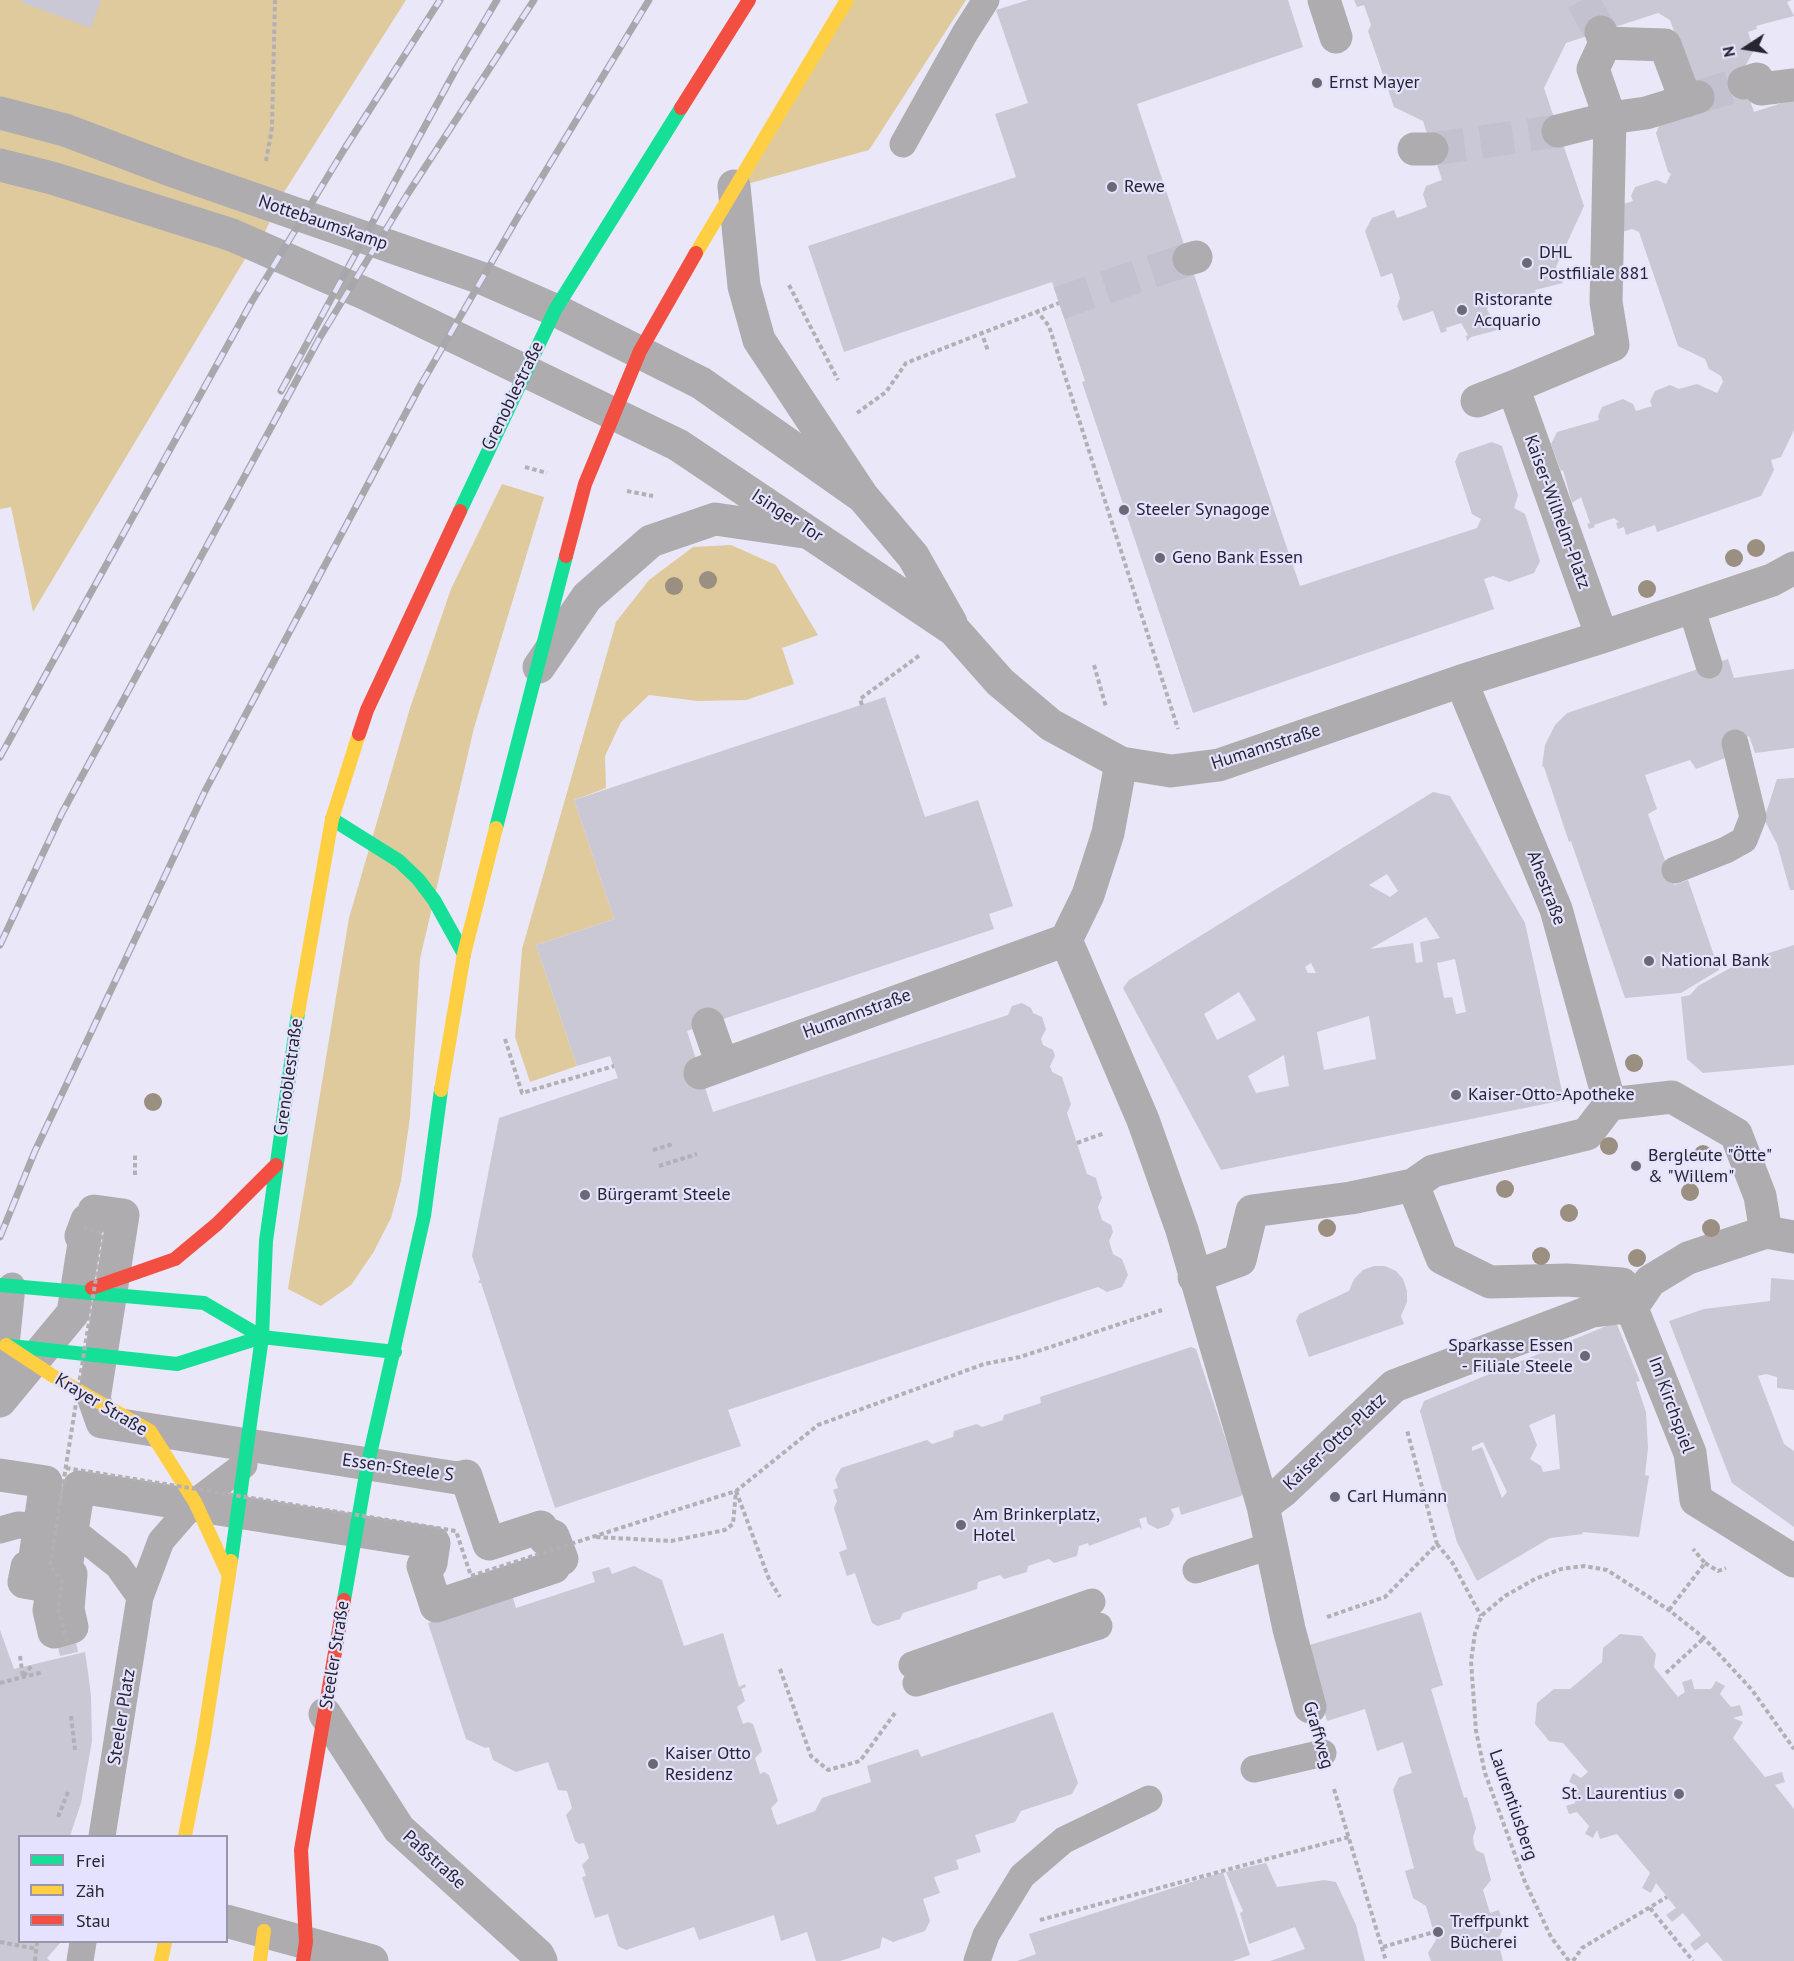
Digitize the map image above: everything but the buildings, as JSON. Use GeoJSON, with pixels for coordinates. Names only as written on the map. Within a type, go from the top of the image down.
{"type":"FeatureCollection","features":[{"type":"Feature","properties":{"kind":"main road","name":"Grenoblestraße"},"geometry":{"type":"LineString","coordinates":[[262,1337],[266,1241],[301,994],[332,819],[367,710],[555,310],[749,0]]}},
{"type":"Feature","properties":{"kind":"main road"},"geometry":{"type":"LineString","coordinates":[[394,1352],[424,1216],[446,1050],[464,954],[585,483],[640,351],[734,186],[847,0]]}},
{"type":"Feature","properties":{"kind":"main road"},"geometry":{"type":"LineString","coordinates":[[332,819],[399,861],[418,879],[434,900],[464,954]]}},
{"type":"Feature","properties":{"kind":"main road","name":"Krayer Straße"},"geometry":{"type":"LineString","coordinates":[[76,1293],[146,1271],[175,1259],[217,1224],[276,1165]]}},
{"type":"Feature","properties":{"kind":"main road","name":"Krayer Straße"},"geometry":{"type":"LineString","coordinates":[[6,1285],[204,1303],[262,1337],[394,1352]]}},
{"type":"Feature","properties":{"kind":"main road"},"geometry":{"type":"LineString","coordinates":[[185,1835],[203,1743],[229,1576],[262,1337]]}},
{"type":"Feature","properties":{"kind":"main road","name":"Krayer Straße"},"geometry":{"type":"LineString","coordinates":[[2,1353],[177,1364],[262,1337]]}},
{"type":"Feature","properties":{"kind":"main road","name":"Steeler Straße"},"geometry":{"type":"LineString","coordinates":[[305,1952],[301,1850],[368,1463],[394,1352]]}},
{"type":"Feature","properties":{"kind":"main road","name":"Krayer Straße"},"geometry":{"type":"LineString","coordinates":[[2,1353],[85,1392],[150,1431],[195,1502],[229,1576]]}},
{"type":"Feature","properties":{"kind":"main road"},"geometry":{"type":"LineString","coordinates":[[160,1961],[164,1943]]}},
{"type":"Feature","properties":{"kind":"street"},"geometry":{"type":"LineString","coordinates":[[1324,0],[1336,37]]}},
{"type":"Feature","properties":{"kind":"street"},"geometry":{"type":"LineString","coordinates":[[1477,401],[1613,345],[1606,302],[1610,118],[1593,69],[1603,37],[1665,45],[1692,99],[1646,113],[1610,118],[1558,131]]}},
{"type":"Feature","properties":{"kind":"street"},"geometry":{"type":"LineString","coordinates":[[1744,83],[1757,79],[1761,89],[1794,85]]}},
{"type":"Feature","properties":{"kind":"street","name":"Nottebaumskamp"},"geometry":{"type":"LineString","coordinates":[[0,113],[65,130],[255,200],[484,279],[640,351]]}},
{"type":"Feature","properties":{"kind":"street"},"geometry":{"type":"LineString","coordinates":[[0,165],[52,178],[232,235],[366,294],[525,370],[612,415]]}},
{"type":"Feature","properties":{"kind":"street","name":"Isinger Tor"},"geometry":{"type":"LineString","coordinates":[[734,186],[744,286],[759,340],[863,497],[912,556],[954,630],[1000,682],[1052,724],[1121,763]]}},
{"type":"Feature","properties":{"kind":"street","name":"Isinger Tor"},"geometry":{"type":"LineString","coordinates":[[640,351],[701,383],[863,497]]}},
{"type":"Feature","properties":{"kind":"street","name":"Kaiser-Wilhelm-Platz"},"geometry":{"type":"LineString","coordinates":[[1513,387],[1602,637]]}},
{"type":"Feature","properties":{"kind":"street","name":"Isinger Tor"},"geometry":{"type":"LineString","coordinates":[[612,415],[678,446],[812,533],[954,630]]}},
{"type":"Feature","properties":{"kind":"street"},"geometry":{"type":"LineString","coordinates":[[535,673],[587,597],[651,542],[715,519],[812,533]]}},
{"type":"Feature","properties":{"kind":"street","name":"Humannstraße"},"geometry":{"type":"LineString","coordinates":[[1121,763],[1171,771],[1219,765],[1461,681],[1772,580],[1794,568]]}},
{"type":"Feature","properties":{"kind":"street","name":"Ahestraße"},"geometry":{"type":"LineString","coordinates":[[1461,681],[1556,909],[1610,1104]]}},
{"type":"Feature","properties":{"kind":"street"},"geometry":{"type":"LineString","coordinates":[[1066,940],[1088,895],[1105,843],[1121,763]]}},
{"type":"Feature","properties":{"kind":"street","name":"Humannstraße"},"geometry":{"type":"LineString","coordinates":[[708,1024],[711,1069],[1066,940]]}},
{"type":"Feature","properties":{"kind":"street","name":"Kaiser-Otto-Platz"},"geometry":{"type":"LineString","coordinates":[[1066,940],[1143,1120],[1182,1230],[1197,1288],[1263,1506],[1283,1491],[1394,1386],[1592,1311],[1633,1306]]}},
{"type":"Feature","properties":{"kind":"street"},"geometry":{"type":"LineString","coordinates":[[1197,1288],[1240,1260],[1252,1211],[1350,1198],[1413,1185],[1433,1171],[1587,1134],[1610,1104],[1672,1097],[1736,1134],[1760,1196],[1780,1234],[1688,1258],[1650,1281],[1633,1306],[1622,1284],[1567,1280],[1490,1282],[1442,1258],[1413,1185]]}},
{"type":"Feature","properties":{"kind":"street","name":"Essen-Steele S"},"geometry":{"type":"LineString","coordinates":[[84,1228],[87,1220],[91,1221],[94,1211],[123,1215],[94,1399],[102,1422],[457,1478],[466,1476],[489,1544],[541,1527],[544,1539],[554,1536],[558,1548]]}},
{"type":"Feature","properties":{"kind":"street"},"geometry":{"type":"LineString","coordinates":[[0,1401],[73,1313],[85,1237],[81,1236],[84,1228]]}},
{"type":"Feature","properties":{"kind":"street","name":"Im Kirchspiel"},"geometry":{"type":"LineString","coordinates":[[1633,1306],[1690,1453],[1696,1500],[1794,1561]]}},
{"type":"Feature","properties":{"kind":"street"},"geometry":{"type":"LineString","coordinates":[[0,1475],[46,1482],[34,1564],[27,1567],[24,1582],[53,1587],[49,1610],[54,1632],[65,1636],[72,1627],[68,1609],[71,1574],[66,1568],[79,1488],[434,1543],[431,1563],[423,1566],[436,1605],[554,1567],[553,1562],[562,1559],[558,1548]]}},
{"type":"Feature","properties":{"kind":"street","name":"Graffweg"},"geometry":{"type":"LineString","coordinates":[[1263,1506],[1289,1629],[1310,1707]]}},
{"type":"Feature","properties":{"kind":"street","name":"Paßstraße"},"geometry":{"type":"LineString","coordinates":[[326,1714],[399,1829],[538,1955],[541,1961]]}},
{"type":"Feature","properties":{"kind":"street"},"geometry":{"type":"LineString","coordinates":[[228,1922],[262,1946],[372,1961]]}},
{"type":"Feature","properties":{"kind":"lane"},"geometry":{"type":"LineString","coordinates":[[903,144],[986,0]]}},
{"type":"Feature","properties":{"kind":"lane"},"geometry":{"type":"LineString","coordinates":[[1691,607],[1709,666]]}},
{"type":"Feature","properties":{"kind":"lane"},"geometry":{"type":"LineString","coordinates":[[1675,870],[1726,850],[1744,840],[1753,817],[1735,743]]}},
{"type":"Feature","properties":{"kind":"lane"},"geometry":{"type":"LineString","coordinates":[[2,1353],[6,1285]]}},
{"type":"Feature","properties":{"kind":"lane","name":"Steeler Platz"},"geometry":{"type":"LineString","coordinates":[[102,1835],[140,1597],[161,1541],[195,1502],[244,1465]]}},
{"type":"Feature","properties":{"kind":"lane"},"geometry":{"type":"LineString","coordinates":[[0,1530],[18,1525],[70,1528],[118,1566],[140,1597]]}},
{"type":"Feature","properties":{"kind":"lane"},"geometry":{"type":"LineString","coordinates":[[1196,1570],[1270,1546]]}},
{"type":"Feature","properties":{"kind":"lane"},"geometry":{"type":"LineString","coordinates":[[914,1674],[1095,1614]]}},
{"type":"Feature","properties":{"kind":"lane"},"geometry":{"type":"LineString","coordinates":[[1254,1769],[1323,1754]]}},
{"type":"Feature","properties":{"kind":"lane"},"geometry":{"type":"LineString","coordinates":[[976,1961],[986,1935],[1022,1876],[1064,1840],[1149,1798]]}},
{"type":"Feature","properties":{"kind":"lane"},"geometry":{"type":"LineString","coordinates":[[80,1961],[83,1943]]}},
{"type":"Feature","properties":{"kind":"path"},"geometry":{"type":"LineString","coordinates":[[255,200],[262,180],[272,128],[275,0]]}},
{"type":"Feature","properties":{"kind":"path"},"geometry":{"type":"LineString","coordinates":[[784,276],[840,385]]}},
{"type":"Feature","properties":{"kind":"path"},"geometry":{"type":"LineString","coordinates":[[849,406],[854,416],[886,392],[906,363],[981,331],[1059,303]]}},
{"type":"Feature","properties":{"kind":"path"},"geometry":{"type":"LineString","coordinates":[[1036,310],[1049,326],[1191,768]]}},
{"type":"Feature","properties":{"kind":"path"},"geometry":{"type":"LineString","coordinates":[[981,331],[988,351]]}},
{"type":"Feature","properties":{"kind":"path"},"geometry":{"type":"LineString","coordinates":[[862,705],[860,699],[954,630]]}},
{"type":"Feature","properties":{"kind":"path"},"geometry":{"type":"LineString","coordinates":[[505,1038],[522,1093],[614,1066]]}},
{"type":"Feature","properties":{"kind":"path"},"geometry":{"type":"LineString","coordinates":[[653,1150],[672,1144]]}},
{"type":"Feature","properties":{"kind":"path"},"geometry":{"type":"LineString","coordinates":[[659,1166],[697,1154]]}},
{"type":"Feature","properties":{"kind":"path"},"geometry":{"type":"LineString","coordinates":[[65,1636],[58,1610],[62,1581],[50,1566],[103,1234],[84,1228]]}},
{"type":"Feature","properties":{"kind":"path"},"geometry":{"type":"LineString","coordinates":[[66,1468],[456,1531],[471,1576],[736,1491],[818,1425],[984,1364],[1020,1357],[1197,1288]]}},
{"type":"Feature","properties":{"kind":"path"},"geometry":{"type":"LineString","coordinates":[[1394,1386],[1437,1544],[1452,1562],[1481,1616],[1505,1596],[1535,1579],[1561,1569],[1584,1566],[1606,1570],[1669,1610],[1704,1638],[1752,1690],[1794,1749]]}},
{"type":"Feature","properties":{"kind":"path"},"geometry":{"type":"LineString","coordinates":[[736,1491],[769,1579],[780,1597]]}},
{"type":"Feature","properties":{"kind":"path"},"geometry":{"type":"LineString","coordinates":[[1289,1629],[1384,1597],[1437,1544]]}},
{"type":"Feature","properties":{"kind":"path"},"geometry":{"type":"LineString","coordinates":[[1693,1549],[1705,1563],[1718,1570]]}},
{"type":"Feature","properties":{"kind":"path"},"geometry":{"type":"LineString","coordinates":[[1669,1610],[1705,1563]]}},
{"type":"Feature","properties":{"kind":"path","name":"Laurentiusberg"},"geometry":{"type":"LineString","coordinates":[[1481,1616],[1475,1633],[1471,1661],[1476,1731],[1485,1773],[1525,1882],[1551,1937],[1571,1961]]}},
{"type":"Feature","properties":{"kind":"path"},"geometry":{"type":"LineString","coordinates":[[1666,1673],[1704,1638]]}},
{"type":"Feature","properties":{"kind":"path"},"geometry":{"type":"LineString","coordinates":[[20,1660],[22,1677]]}},
{"type":"Feature","properties":{"kind":"path"},"geometry":{"type":"LineString","coordinates":[[22,1677],[34,1662]]}},
{"type":"Feature","properties":{"kind":"path"},"geometry":{"type":"LineString","coordinates":[[780,1669],[811,1756],[828,1770],[860,1761],[899,1708]]}},
{"type":"Feature","properties":{"kind":"path"},"geometry":{"type":"LineString","coordinates":[[0,1683],[50,1670]]}},
{"type":"Feature","properties":{"kind":"path"},"geometry":{"type":"LineString","coordinates":[[70,1716],[76,1759]]}},
{"type":"Feature","properties":{"kind":"path","name":"Graffweg"},"geometry":{"type":"LineString","coordinates":[[1323,1754],[1386,1961]]}},
{"type":"Feature","properties":{"kind":"path"},"geometry":{"type":"LineString","coordinates":[[58,1817],[70,1788]]}},
{"type":"Feature","properties":{"kind":"path"},"geometry":{"type":"LineString","coordinates":[[986,1935],[1349,1837]]}},
{"type":"Feature","properties":{"kind":"path"},"geometry":{"type":"LineString","coordinates":[[1571,1961],[1582,1948],[1667,1897]]}},
{"type":"Feature","properties":{"kind":"path"},"geometry":{"type":"LineString","coordinates":[[1650,1908],[1693,1961]]}},
{"type":"Feature","properties":{"kind":"path"},"geometry":{"type":"LineString","coordinates":[[1383,1947],[1434,1932]]}},
{"type":"Feature","properties":{"kind":"path"},"geometry":{"type":"LineString","coordinates":[[0,1942],[38,1949]]}},
{"type":"Feature","properties":{"kind":"path"},"geometry":{"type":"LineString","coordinates":[[35,1961],[37,1943]]}},
{"type":"Feature","properties":{"kind":"shaded area"},"geometry":{"type":"Polygon","coordinates":[[[0,0],[406,0],[281,197],[260,243],[0,158],[0,0]]]}},
{"type":"Feature","properties":{"kind":"shaded area"},"geometry":{"type":"Polygon","coordinates":[[[853,0],[966,0],[869,150],[740,186],[853,0]]]}},
{"type":"Feature","properties":{"kind":"shaded area"},"geometry":{"type":"Polygon","coordinates":[[[0,167],[251,249],[33,612],[11,507],[0,509],[0,167]]]}},
{"type":"Feature","properties":{"kind":"shaded area"},"geometry":{"type":"Polygon","coordinates":[[[502,484],[544,497],[474,728],[420,959],[410,1117],[401,1181],[391,1218],[373,1253],[351,1285],[321,1306],[288,1289],[349,918],[410,708],[451,589],[502,484]]]}},
{"type":"Feature","properties":{"kind":"shaded area"},"geometry":{"type":"Polygon","coordinates":[[[731,545],[776,565],[818,635],[782,648],[794,684],[746,700],[698,701],[649,695],[621,722],[605,756],[606,788],[574,800],[614,919],[536,945],[577,1066],[530,1082],[515,1037],[522,949],[616,622],[649,580],[693,547],[731,545]]]}},
{"type":"Feature","properties":{"kind":"tunnel"},"geometry":{"type":"LineString","coordinates":[[1582,0],[1601,32]]}},
{"type":"Feature","properties":{"kind":"tunnel"},"geometry":{"type":"LineString","coordinates":[[1698,97],[1744,83]]}},
{"type":"Feature","properties":{"kind":"tunnel"},"geometry":{"type":"LineString","coordinates":[[1432,149],[1558,131]]}},
{"type":"Feature","properties":{"kind":"tunnel"},"geometry":{"type":"LineString","coordinates":[[1059,303],[1189,259]]}},
{"type":"Feature","properties":{"kind":"railway"},"geometry":{"type":"LineString","coordinates":[[0,757],[251,303],[345,148],[440,0]]}},
{"type":"Feature","properties":{"kind":"railway"},"geometry":{"type":"LineString","coordinates":[[281,391],[456,69],[497,0]]}},
{"type":"Feature","properties":{"kind":"railway"},"geometry":{"type":"LineString","coordinates":[[0,945],[62,813],[319,339],[407,195],[534,0]]}},
{"type":"Feature","properties":{"kind":"railway"},"geometry":{"type":"LineString","coordinates":[[0,1237],[35,1151],[205,791],[419,388],[519,215],[649,0]]}},
{"type":"Feature","properties":{"kind":"traffic: fast"},"geometry":{"type":"LineString","coordinates":[[460,511],[555,310],[681,108]]}},
{"type":"Feature","properties":{"kind":"traffic: fast"},"geometry":{"type":"LineString","coordinates":[[496,828],[566,556]]}},
{"type":"Feature","properties":{"kind":"traffic: fast"},"geometry":{"type":"LineString","coordinates":[[332,819],[399,861],[418,879],[434,900],[464,954]]}},
{"type":"Feature","properties":{"kind":"traffic: fast"},"geometry":{"type":"LineString","coordinates":[[231,1561],[262,1337],[266,1241],[298,1013]]}},
{"type":"Feature","properties":{"kind":"traffic: fast"},"geometry":{"type":"LineString","coordinates":[[344,1600],[368,1463],[424,1216],[441,1090]]}},
{"type":"Feature","properties":{"kind":"traffic: fast"},"geometry":{"type":"LineString","coordinates":[[0,1285],[204,1303],[262,1337],[395,1352]]}},
{"type":"Feature","properties":{"kind":"traffic: fast"},"geometry":{"type":"LineString","coordinates":[[11,1346],[177,1364],[262,1337]]}},
{"type":"Feature","properties":{"kind":"traffic: slow"},"geometry":{"type":"LineString","coordinates":[[696,253],[847,0]]}},
{"type":"Feature","properties":{"kind":"traffic: slow"},"geometry":{"type":"LineString","coordinates":[[298,1013],[332,819],[359,734]]}},
{"type":"Feature","properties":{"kind":"traffic: slow"},"geometry":{"type":"LineString","coordinates":[[441,1090],[464,954],[496,828]]}},
{"type":"Feature","properties":{"kind":"traffic: slow"},"geometry":{"type":"LineString","coordinates":[[6,1345],[53,1376],[150,1431],[195,1502],[229,1576]]}},
{"type":"Feature","properties":{"kind":"traffic: slow"},"geometry":{"type":"LineString","coordinates":[[185,1835],[203,1743],[231,1561]]}},
{"type":"Feature","properties":{"kind":"traffic: slow"},"geometry":{"type":"LineString","coordinates":[[260,1961],[264,1931]]}},
{"type":"Feature","properties":{"kind":"traffic: slow"},"geometry":{"type":"LineString","coordinates":[[161,1961],[165,1943]]}},
{"type":"Feature","properties":{"kind":"traffic: jam"},"geometry":{"type":"LineString","coordinates":[[681,108],[749,0]]}},
{"type":"Feature","properties":{"kind":"traffic: jam"},"geometry":{"type":"LineString","coordinates":[[566,556],[585,484],[640,351],[696,253]]}},
{"type":"Feature","properties":{"kind":"traffic: jam"},"geometry":{"type":"LineString","coordinates":[[359,734],[367,710],[460,511]]}},
{"type":"Feature","properties":{"kind":"traffic: jam"},"geometry":{"type":"LineString","coordinates":[[92,1288],[175,1259],[217,1224],[276,1165]]}},
{"type":"Feature","properties":{"kind":"traffic: jam"},"geometry":{"type":"LineString","coordinates":[[303,1961],[306,1942],[301,1850],[344,1600]]}},
{"type":"Feature","properties":{"kind":"place","name":"Ernst Mayer"},"geometry":{"type":"Point","coordinates":[1317,83]}},
{"type":"Feature","properties":{"kind":"place","name":"Rewe"},"geometry":{"type":"Point","coordinates":[1112,187]}},
{"type":"Feature","properties":{"kind":"place","name":"DHL Postfiliale 881"},"geometry":{"type":"Point","coordinates":[1527,263]}},
{"type":"Feature","properties":{"kind":"place","name":"Ristorante Acquario"},"geometry":{"type":"Point","coordinates":[1462,310]}},
{"type":"Feature","properties":{"kind":"place","name":"Steeler Synagoge"},"geometry":{"type":"Point","coordinates":[1124,510]}},
{"type":"Feature","properties":{"kind":"place","name":"Geno Bank Essen"},"geometry":{"type":"Point","coordinates":[1160,558]}},
{"type":"Feature","properties":{"kind":"place","name":"National Bank"},"geometry":{"type":"Point","coordinates":[1649,961]}},
{"type":"Feature","properties":{"kind":"place","name":"Kaiser-Otto-Apotheke"},"geometry":{"type":"Point","coordinates":[1456,1095]}},
{"type":"Feature","properties":{"kind":"place","name":"Bergleute \"Ötte\" & \"Willem\""},"geometry":{"type":"Point","coordinates":[1636,1166]}},
{"type":"Feature","properties":{"kind":"place","name":"Bürgeramt Steele"},"geometry":{"type":"Point","coordinates":[585,1195]}},
{"type":"Feature","properties":{"kind":"place","name":"Sparkasse Essen - Filiale Steele"},"geometry":{"type":"Point","coordinates":[1585,1356]}},
{"type":"Feature","properties":{"kind":"place","name":"Carl Humann"},"geometry":{"type":"Point","coordinates":[1335,1497]}},
{"type":"Feature","properties":{"kind":"place","name":"Am Brinkerplatz, Hotel"},"geometry":{"type":"Point","coordinates":[961,1525]}},
{"type":"Feature","properties":{"kind":"place","name":"Kaiser Otto Residenz"},"geometry":{"type":"Point","coordinates":[653,1764]}},
{"type":"Feature","properties":{"kind":"place","name":"St. Laurentius"},"geometry":{"type":"Point","coordinates":[1679,1794]}},
{"type":"Feature","properties":{"kind":"place","name":"Treffpunkt Bücherei"},"geometry":{"type":"Point","coordinates":[1438,1932]}}]}
